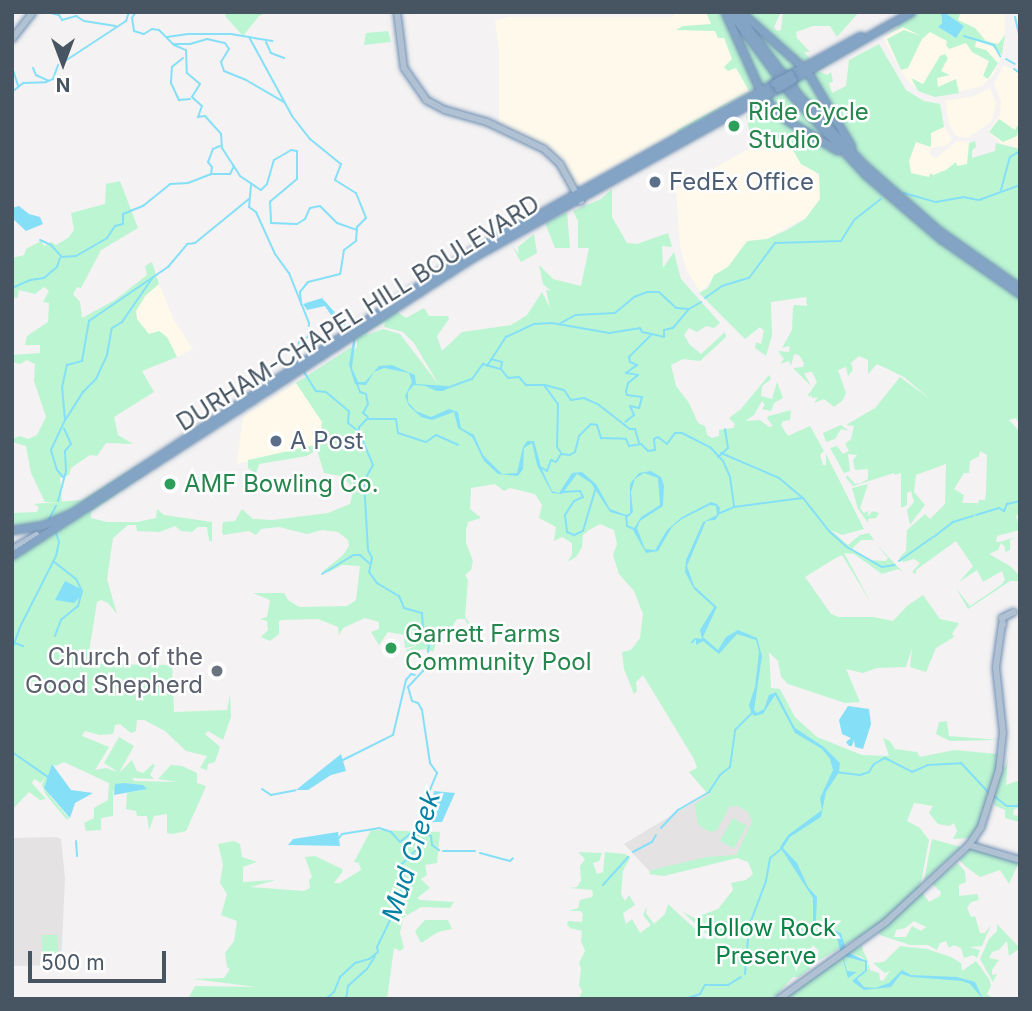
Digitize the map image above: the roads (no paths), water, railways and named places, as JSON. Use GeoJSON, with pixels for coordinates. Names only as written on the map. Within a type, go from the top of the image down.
{"type":"FeatureCollection","features":[{"type":"Feature","properties":{"kind":"highway"},"geometry":{"type":"LineString","coordinates":[[725,12],[769,104],[785,119],[853,162]]}},
{"type":"Feature","properties":{"kind":"highway"},"geometry":{"type":"LineString","coordinates":[[730,12],[790,93],[853,162],[941,239],[1020,294]]}},
{"type":"Feature","properties":{"kind":"highway"},"geometry":{"type":"LineString","coordinates":[[739,12],[802,66],[841,132],[876,176]]}},
{"type":"Feature","properties":{"kind":"highway"},"geometry":{"type":"LineString","coordinates":[[739,12],[808,106],[876,176],[939,231],[1020,288]]}},
{"type":"Feature","properties":{"kind":"highway"},"geometry":{"type":"LineString","coordinates":[[875,30],[903,12]]}},
{"type":"Feature","properties":{"kind":"highway"},"geometry":{"type":"LineString","coordinates":[[875,30],[911,12]]}},
{"type":"Feature","properties":{"kind":"highway","name":"DURHAM-CHAPEL HILL BOULEVARD"},"geometry":{"type":"LineString","coordinates":[[802,66],[875,30]]}},
{"type":"Feature","properties":{"kind":"highway","name":"DURHAM-CHAPEL HILL BOULEVARD"},"geometry":{"type":"LineString","coordinates":[[577,198],[792,76],[802,66],[875,30]]}},
{"type":"Feature","properties":{"kind":"highway","name":"DURHAM-CHAPEL HILL BOULEVARD"},"geometry":{"type":"LineString","coordinates":[[73,512],[156,462],[467,254],[577,198],[756,99],[762,93]]}},
{"type":"Feature","properties":{"kind":"highway"},"geometry":{"type":"LineString","coordinates":[[756,99],[769,104]]}},
{"type":"Feature","properties":{"kind":"highway","name":"DURHAM-CHAPEL HILL BOULEVARD"},"geometry":{"type":"LineString","coordinates":[[12,555],[135,478],[183,440],[344,338]]}},
{"type":"Feature","properties":{"kind":"highway"},"geometry":{"type":"LineString","coordinates":[[14,530],[43,525],[73,512]]}},
{"type":"Feature","properties":{"kind":"main road"},"geometry":{"type":"LineString","coordinates":[[12,33],[30,12]]}},
{"type":"Feature","properties":{"kind":"main road"},"geometry":{"type":"LineString","coordinates":[[12,39],[30,12]]}},
{"type":"Feature","properties":{"kind":"main road"},"geometry":{"type":"LineString","coordinates":[[397,12],[404,68],[426,100],[438,108],[478,118],[552,155],[577,198]]}},
{"type":"Feature","properties":{"kind":"main road","name":"DURHAM-CHAPEL HILL BOULEVARD"},"geometry":{"type":"LineString","coordinates":[[12,550],[73,512]]}},
{"type":"Feature","properties":{"kind":"main road"},"geometry":{"type":"LineString","coordinates":[[779,999],[886,922],[970,844],[984,822],[999,770],[1004,726],[996,662],[1006,622],[1020,605]]}},
{"type":"Feature","properties":{"kind":"main road"},"geometry":{"type":"LineString","coordinates":[[970,844],[1020,860]]}},
{"type":"Feature","properties":{"kind":"water"},"geometry":{"type":"Polygon","coordinates":[[[944,12],[964,26],[956,38],[938,27],[942,23],[941,13],[944,12]]]}},
{"type":"Feature","properties":{"kind":"water"},"geometry":{"type":"Polygon","coordinates":[[[19,206],[29,214],[40,217],[43,224],[26,231],[12,218],[12,208],[19,206]]]}},
{"type":"Feature","properties":{"kind":"water"},"geometry":{"type":"Polygon","coordinates":[[[322,298],[356,336],[352,368],[358,382],[365,382],[379,366],[392,365],[415,375],[416,384],[448,386],[444,391],[437,391],[414,385],[408,392],[408,402],[416,411],[431,417],[449,409],[458,412],[461,428],[474,435],[483,455],[502,474],[517,473],[523,447],[527,441],[534,441],[541,467],[552,491],[559,493],[572,473],[582,472],[596,484],[610,509],[626,515],[630,513],[630,484],[639,473],[651,471],[661,477],[664,486],[663,506],[640,521],[637,528],[645,549],[655,550],[667,530],[682,517],[711,502],[717,504],[720,508],[719,515],[715,520],[706,521],[687,566],[694,586],[717,607],[703,637],[718,650],[726,637],[738,630],[757,638],[762,656],[754,710],[757,713],[764,709],[769,695],[776,692],[795,728],[824,747],[840,763],[839,772],[826,792],[821,817],[790,837],[783,848],[797,863],[808,887],[817,897],[816,922],[841,933],[847,952],[867,961],[867,971],[857,979],[864,987],[875,988],[889,983],[902,970],[911,975],[957,977],[975,982],[983,999],[970,984],[962,981],[901,974],[891,987],[864,990],[852,981],[865,970],[865,962],[843,956],[847,971],[857,972],[848,978],[836,935],[813,923],[813,898],[780,847],[788,835],[822,810],[820,798],[833,770],[830,759],[822,749],[795,733],[775,695],[763,714],[754,716],[751,712],[749,705],[755,687],[759,652],[756,640],[737,634],[719,654],[703,641],[696,645],[696,639],[690,643],[695,638],[702,639],[700,630],[714,607],[694,589],[685,572],[686,560],[703,522],[717,515],[716,506],[710,505],[682,519],[672,527],[658,551],[646,553],[633,530],[641,517],[660,505],[658,478],[644,473],[635,479],[631,492],[633,512],[628,517],[610,512],[591,483],[577,474],[562,494],[552,493],[537,465],[532,443],[524,448],[523,469],[518,476],[498,474],[484,461],[472,437],[458,428],[454,412],[432,420],[421,417],[409,406],[405,396],[412,382],[409,373],[384,368],[374,372],[366,385],[355,384],[349,365],[353,341],[351,335],[336,323],[325,306],[307,310],[303,304],[322,298]]]}},
{"type":"Feature","properties":{"kind":"water"},"geometry":{"type":"Polygon","coordinates":[[[65,581],[81,589],[80,597],[74,603],[55,600],[65,581]]]}},
{"type":"Feature","properties":{"kind":"water"},"geometry":{"type":"Polygon","coordinates":[[[848,706],[869,709],[871,724],[863,749],[855,747],[854,740],[852,746],[849,746],[846,742],[851,738],[842,734],[839,720],[848,706]]]}},
{"type":"Feature","properties":{"kind":"water"},"geometry":{"type":"Polygon","coordinates":[[[341,754],[346,771],[331,775],[308,790],[296,790],[341,754]]]}},
{"type":"Feature","properties":{"kind":"water"},"geometry":{"type":"Polygon","coordinates":[[[52,764],[71,790],[93,793],[75,803],[70,818],[44,788],[52,764]]]}},
{"type":"Feature","properties":{"kind":"water"},"geometry":{"type":"Polygon","coordinates":[[[115,784],[143,785],[147,789],[114,795],[115,784]]]}},
{"type":"Feature","properties":{"kind":"water"},"geometry":{"type":"Polygon","coordinates":[[[434,791],[455,793],[442,822],[429,822],[434,791]]]}},
{"type":"Feature","properties":{"kind":"water"},"geometry":{"type":"Polygon","coordinates":[[[338,832],[340,846],[288,845],[293,839],[338,832]]]}},
{"type":"Feature","properties":{"kind":"waterway"},"geometry":{"type":"LineString","coordinates":[[62,63],[126,21],[129,12]]}},
{"type":"Feature","properties":{"kind":"waterway"},"geometry":{"type":"LineString","coordinates":[[136,12],[132,18],[134,31],[144,34],[152,29],[159,30],[174,45],[186,50],[187,73],[200,84],[192,97],[202,106],[198,117],[205,116],[221,134],[222,148],[240,176],[261,190],[267,184],[274,160],[291,150],[297,151],[297,179],[270,202],[271,223],[297,224],[305,219],[310,208],[320,206],[337,223],[357,230]]}},
{"type":"Feature","properties":{"kind":"waterway"},"geometry":{"type":"LineString","coordinates":[[51,13],[59,15],[62,20],[76,16],[84,21],[116,26]]}},
{"type":"Feature","properties":{"kind":"waterway"},"geometry":{"type":"LineString","coordinates":[[1015,17],[1020,39]]}},
{"type":"Feature","properties":{"kind":"waterway"},"geometry":{"type":"LineString","coordinates":[[167,37],[231,34],[272,41]]}},
{"type":"Feature","properties":{"kind":"waterway"},"geometry":{"type":"LineString","coordinates":[[964,36],[994,45],[1000,56]]}},
{"type":"Feature","properties":{"kind":"waterway"},"geometry":{"type":"LineString","coordinates":[[249,37],[292,116],[310,139],[341,164],[335,180],[356,193],[366,218],[357,227],[356,241],[344,250],[340,274],[308,282],[300,292],[301,304]]}},
{"type":"Feature","properties":{"kind":"waterway"},"geometry":{"type":"LineString","coordinates":[[173,44],[190,44],[207,39],[225,43],[229,49],[221,62],[224,71],[246,80],[284,102]]}},
{"type":"Feature","properties":{"kind":"waterway"},"geometry":{"type":"LineString","coordinates":[[266,42],[271,53],[284,58]]}},
{"type":"Feature","properties":{"kind":"waterway"},"geometry":{"type":"LineString","coordinates":[[183,58],[172,67],[171,83],[179,100],[190,99]]}},
{"type":"Feature","properties":{"kind":"waterway"},"geometry":{"type":"LineString","coordinates":[[1006,59],[1015,64]]}},
{"type":"Feature","properties":{"kind":"waterway"},"geometry":{"type":"LineString","coordinates":[[12,92],[23,83],[53,79],[58,65]]}},
{"type":"Feature","properties":{"kind":"waterway"},"geometry":{"type":"LineString","coordinates":[[12,67],[18,86]]}},
{"type":"Feature","properties":{"kind":"waterway"},"geometry":{"type":"LineString","coordinates":[[33,68],[36,75],[49,81]]}},
{"type":"Feature","properties":{"kind":"waterway"},"geometry":{"type":"LineString","coordinates":[[1014,69],[1020,73]]}},
{"type":"Feature","properties":{"kind":"waterway"},"geometry":{"type":"LineString","coordinates":[[220,146],[213,149],[208,162],[212,167],[211,174],[230,174],[234,166]]}},
{"type":"Feature","properties":{"kind":"waterway"},"geometry":{"type":"LineString","coordinates":[[1001,190],[1010,157],[1020,151]]}},
{"type":"Feature","properties":{"kind":"waterway"},"geometry":{"type":"LineString","coordinates":[[61,257],[76,256],[107,238],[115,226],[123,224],[123,214],[143,206],[170,184],[188,183],[211,174]]}},
{"type":"Feature","properties":{"kind":"waterway"},"geometry":{"type":"LineString","coordinates":[[251,185],[249,207],[256,212],[275,254],[289,273],[309,323],[308,337],[299,342],[297,360]]}},
{"type":"Feature","properties":{"kind":"waterway"},"geometry":{"type":"LineString","coordinates":[[904,193],[936,202],[963,197],[979,200],[1020,185]]}},
{"type":"Feature","properties":{"kind":"waterway"},"geometry":{"type":"LineString","coordinates":[[63,477],[57,470],[51,450],[65,420],[62,388],[67,365],[82,361],[89,321],[168,267],[187,244],[195,243],[249,199]]}},
{"type":"Feature","properties":{"kind":"waterway"},"geometry":{"type":"LineString","coordinates":[[705,298],[722,286],[749,278],[775,243],[841,241],[854,220],[881,199]]}},
{"type":"Feature","properties":{"kind":"waterway"},"geometry":{"type":"LineString","coordinates":[[40,240],[51,245],[61,256]]}},
{"type":"Feature","properties":{"kind":"waterway"},"geometry":{"type":"LineString","coordinates":[[12,288],[30,280],[44,278],[57,267],[60,258]]}},
{"type":"Feature","properties":{"kind":"waterway"},"geometry":{"type":"LineString","coordinates":[[66,419],[83,392],[96,379],[107,355],[112,328],[122,322],[153,277]]}},
{"type":"Feature","properties":{"kind":"waterway"},"geometry":{"type":"LineString","coordinates":[[559,324],[575,315],[615,313],[634,297],[647,292],[659,292],[676,308],[689,309]]}},
{"type":"Feature","properties":{"kind":"waterway"},"geometry":{"type":"LineString","coordinates":[[652,334],[664,337],[664,330],[673,328],[689,309],[701,302]]}},
{"type":"Feature","properties":{"kind":"waterway"},"geometry":{"type":"LineString","coordinates":[[487,366],[506,337],[534,324],[552,323],[609,333],[640,328],[642,332],[652,334],[629,357],[630,362],[637,365],[626,373],[638,375],[628,383],[626,392],[627,395],[642,397],[639,408],[630,406],[634,415],[625,422]]}},
{"type":"Feature","properties":{"kind":"waterway"},"geometry":{"type":"LineString","coordinates":[[491,359],[502,362],[501,368]]}},
{"type":"Feature","properties":{"kind":"waterway"},"geometry":{"type":"LineString","coordinates":[[444,389],[472,379],[483,364],[501,369],[508,378],[519,377],[526,385],[544,385],[558,404],[557,447],[561,453]]}},
{"type":"Feature","properties":{"kind":"waterway"},"geometry":{"type":"LineString","coordinates":[[304,372],[316,391],[326,392],[349,411],[348,423],[358,431]]}},
{"type":"Feature","properties":{"kind":"waterway","name":"Mud Creek"},"geometry":{"type":"LineString","coordinates":[[357,384],[360,392],[366,394],[368,404],[363,413],[368,417]]}},
{"type":"Feature","properties":{"kind":"waterway"},"geometry":{"type":"LineString","coordinates":[[545,385],[564,390],[571,400],[584,398],[599,405],[630,429],[635,429],[639,443]]}},
{"type":"Feature","properties":{"kind":"waterway","name":"Mud Creek"},"geometry":{"type":"LineString","coordinates":[[368,418],[359,427],[359,432],[373,465],[364,481],[368,550],[372,558],[369,572],[377,583],[399,596],[404,608],[422,613],[423,627],[420,631],[422,639],[429,645],[428,652]]}},
{"type":"Feature","properties":{"kind":"waterway"},"geometry":{"type":"LineString","coordinates":[[369,419],[396,419],[398,433],[426,442],[436,435],[458,445]]}},
{"type":"Feature","properties":{"kind":"waterway"},"geometry":{"type":"LineString","coordinates":[[540,467],[547,471],[551,460],[556,462],[561,454],[570,455],[575,452],[579,436],[591,424],[597,425],[601,438],[626,439],[629,446],[641,444],[648,451],[655,450],[654,439],[658,437],[667,444],[675,433],[682,433],[710,447],[723,461],[730,477],[734,507]]}},
{"type":"Feature","properties":{"kind":"waterway"},"geometry":{"type":"LineString","coordinates":[[58,501],[66,471],[65,451],[71,444],[64,428]]}},
{"type":"Feature","properties":{"kind":"waterway"},"geometry":{"type":"LineString","coordinates":[[718,457],[728,448],[725,429]]}},
{"type":"Feature","properties":{"kind":"waterway"},"geometry":{"type":"LineString","coordinates":[[721,453],[779,478],[803,498],[829,531],[847,547],[882,567],[895,565]]}},
{"type":"Feature","properties":{"kind":"waterway"},"geometry":{"type":"LineString","coordinates":[[563,492],[580,491],[583,497],[574,501],[565,515],[567,532],[574,535],[583,531],[596,487]]}},
{"type":"Feature","properties":{"kind":"waterway"},"geometry":{"type":"LineString","coordinates":[[720,513],[734,507],[802,498]]}},
{"type":"Feature","properties":{"kind":"waterway"},"geometry":{"type":"LineString","coordinates":[[976,515],[999,508],[1004,511],[1007,504],[1020,501]]}},
{"type":"Feature","properties":{"kind":"waterway"},"geometry":{"type":"LineString","coordinates":[[49,519],[56,506]]}},
{"type":"Feature","properties":{"kind":"waterway"},"geometry":{"type":"LineString","coordinates":[[626,516],[627,526],[634,529]]}},
{"type":"Feature","properties":{"kind":"waterway"},"geometry":{"type":"LineString","coordinates":[[935,536],[953,522],[973,516]]}},
{"type":"Feature","properties":{"kind":"waterway"},"geometry":{"type":"LineString","coordinates":[[12,650],[20,627],[56,556],[59,542],[56,533]]}},
{"type":"Feature","properties":{"kind":"waterway"},"geometry":{"type":"LineString","coordinates":[[899,561],[933,537]]}},
{"type":"Feature","properties":{"kind":"waterway"},"geometry":{"type":"LineString","coordinates":[[322,574],[354,555],[360,555],[369,563]]}},
{"type":"Feature","properties":{"kind":"waterway"},"geometry":{"type":"LineString","coordinates":[[53,561],[76,579],[82,591],[78,606],[61,620],[55,636]]}},
{"type":"Feature","properties":{"kind":"waterway"},"geometry":{"type":"LineString","coordinates":[[15,643],[23,646]]}},
{"type":"Feature","properties":{"kind":"waterway","name":"Mud Creek"},"geometry":{"type":"LineString","coordinates":[[326,999],[334,992],[340,977],[355,963],[369,959],[378,952],[377,947],[397,906],[405,872],[402,864],[416,850],[417,837],[426,820],[429,792],[437,773],[430,763],[422,710],[418,703],[412,701],[408,687],[423,671],[427,659]]}},
{"type":"Feature","properties":{"kind":"waterway"},"geometry":{"type":"LineString","coordinates":[[343,760],[393,735],[406,680],[411,674],[415,675]]}},
{"type":"Feature","properties":{"kind":"waterway"},"geometry":{"type":"LineString","coordinates":[[661,828],[678,810],[709,792],[720,775],[730,767],[735,730],[753,712]]}},
{"type":"Feature","properties":{"kind":"waterway"},"geometry":{"type":"LineString","coordinates":[[12,729],[12,746]]}},
{"type":"Feature","properties":{"kind":"waterway"},"geometry":{"type":"LineString","coordinates":[[12,752],[48,777]]}},
{"type":"Feature","properties":{"kind":"waterway"},"geometry":{"type":"LineString","coordinates":[[835,772],[860,775],[869,772],[874,764],[885,758],[912,772],[928,765],[961,763],[989,793]]}},
{"type":"Feature","properties":{"kind":"waterway"},"geometry":{"type":"LineString","coordinates":[[262,789],[271,795],[296,790]]}},
{"type":"Feature","properties":{"kind":"waterway"},"geometry":{"type":"LineString","coordinates":[[994,796],[1007,806],[1018,806],[1020,799]]}},
{"type":"Feature","properties":{"kind":"waterway"},"geometry":{"type":"LineString","coordinates":[[339,838],[342,834],[379,828],[391,832],[400,842],[411,833],[420,831]]}},
{"type":"Feature","properties":{"kind":"waterway"},"geometry":{"type":"LineString","coordinates":[[422,831],[431,836],[432,845],[439,850]]}},
{"type":"Feature","properties":{"kind":"waterway"},"geometry":{"type":"LineString","coordinates":[[633,852],[652,842],[656,835]]}},
{"type":"Feature","properties":{"kind":"waterway"},"geometry":{"type":"LineString","coordinates":[[76,841],[77,856]]}},
{"type":"Feature","properties":{"kind":"waterway"},"geometry":{"type":"LineString","coordinates":[[745,974],[749,926],[766,881],[770,858],[781,849]]}},
{"type":"Feature","properties":{"kind":"waterway"},"geometry":{"type":"LineString","coordinates":[[443,851],[475,851]]}},
{"type":"Feature","properties":{"kind":"waterway"},"geometry":{"type":"LineString","coordinates":[[480,853],[510,861],[513,858]]}},
{"type":"Feature","properties":{"kind":"waterway"},"geometry":{"type":"LineString","coordinates":[[603,885],[628,857]]}},
{"type":"Feature","properties":{"kind":"waterway"},"geometry":{"type":"LineString","coordinates":[[346,999],[348,986],[367,969],[375,956]]}},
{"type":"Feature","properties":{"kind":"waterway"},"geometry":{"type":"LineString","coordinates":[[685,999],[700,994],[705,985],[728,985],[741,977]]}},
{"type":"Feature","properties":{"kind":"place","name":"Ride Cycle Studio"},"geometry":{"type":"Point","coordinates":[734,126]}},
{"type":"Feature","properties":{"kind":"place","name":"FedEx Office"},"geometry":{"type":"Point","coordinates":[655,182]}},
{"type":"Feature","properties":{"kind":"place","name":"A Post"},"geometry":{"type":"Point","coordinates":[276,441]}},
{"type":"Feature","properties":{"kind":"place","name":"AMF Bowling Co."},"geometry":{"type":"Point","coordinates":[170,484]}},
{"type":"Feature","properties":{"kind":"place","name":"Garrett Farms Community Pool"},"geometry":{"type":"Point","coordinates":[391,648]}},
{"type":"Feature","properties":{"kind":"place","name":"Church of the Good Shepherd"},"geometry":{"type":"Point","coordinates":[217,671]}},
{"type":"Feature","properties":{"kind":"park label","name":"Hollow Rock Preserve"},"geometry":{"type":"Point","coordinates":[766,942]}}]}
